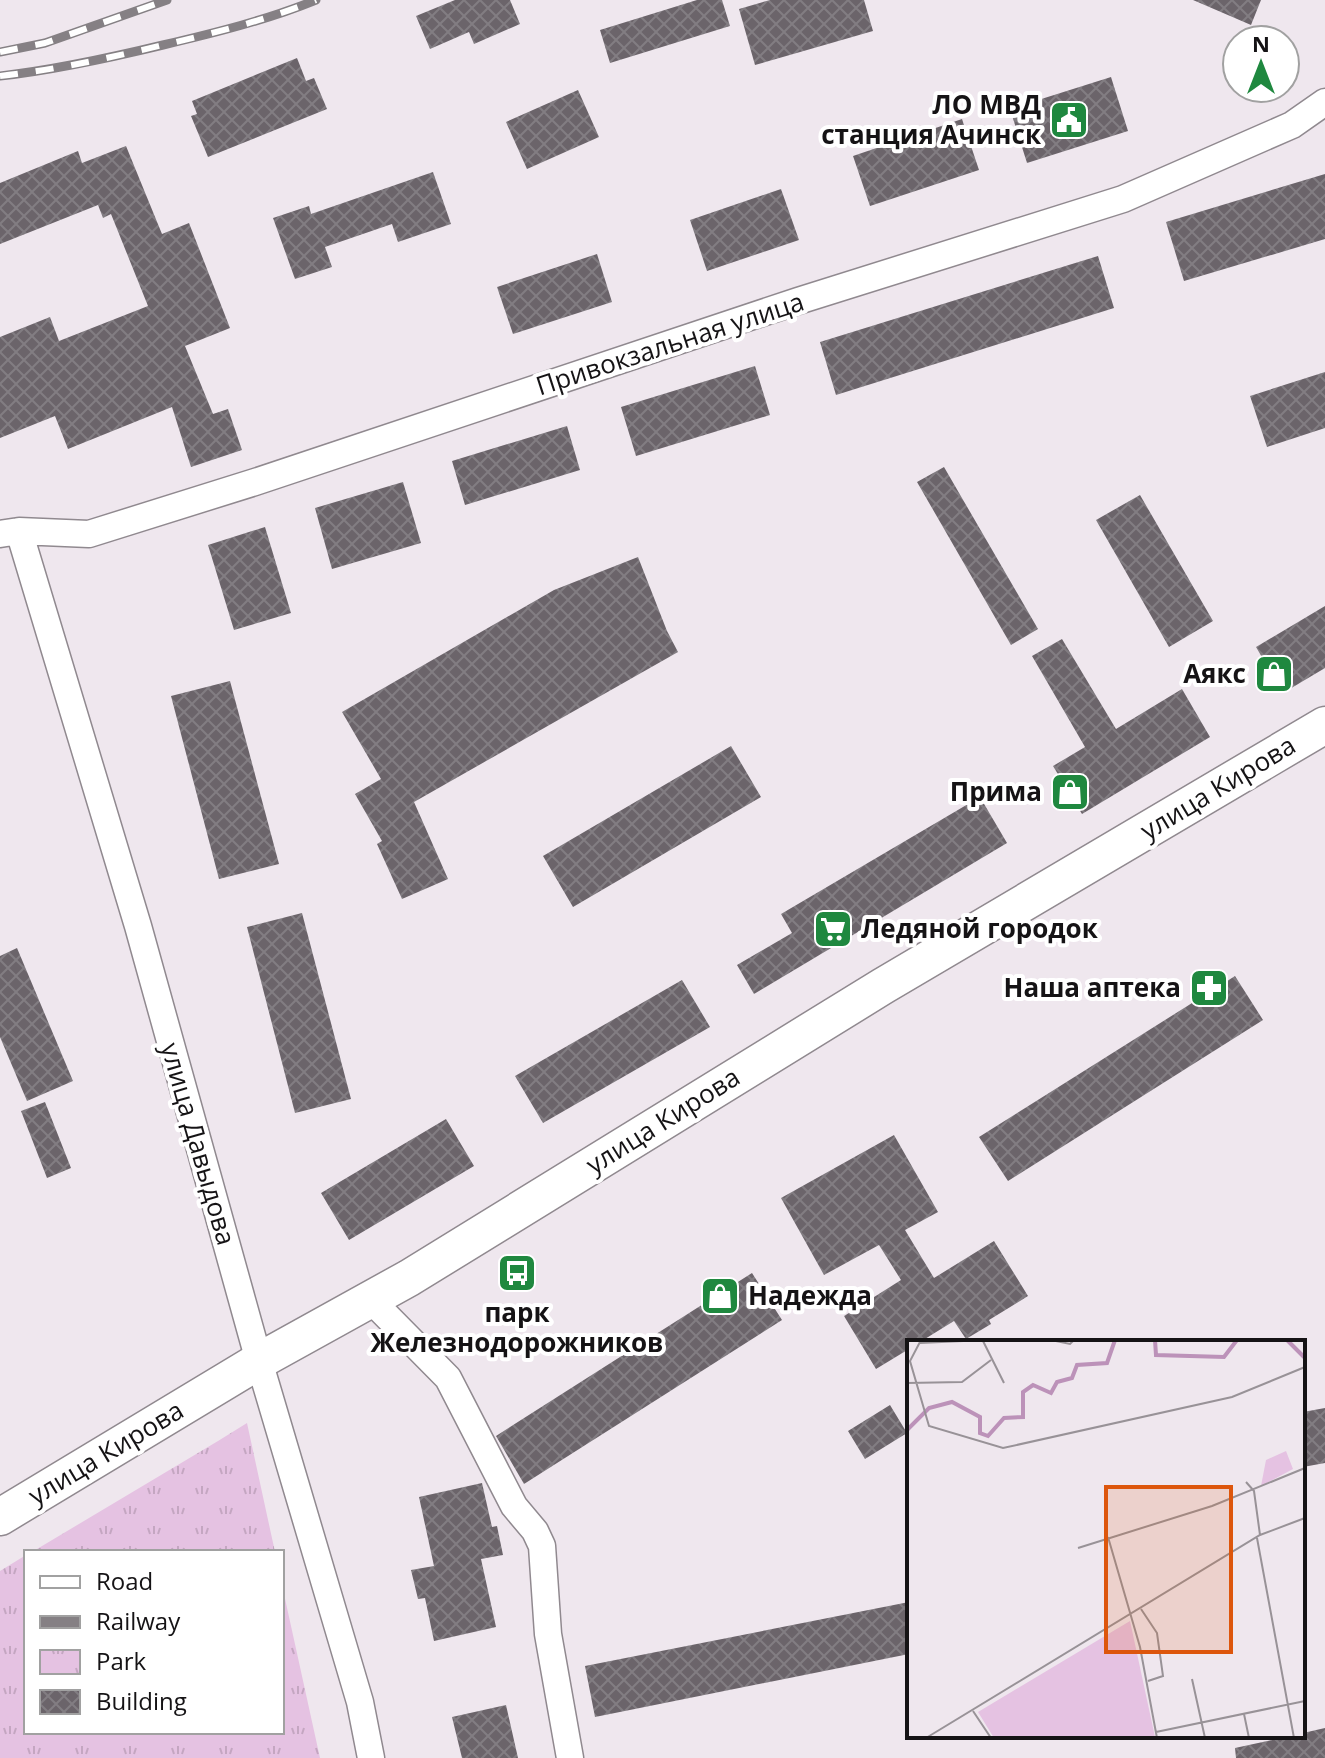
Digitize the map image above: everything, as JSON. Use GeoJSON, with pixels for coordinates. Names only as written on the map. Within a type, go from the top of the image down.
{"type":"FeatureCollection","features":[{"type":"Feature","properties":{"kind":"main road","name":"улица Кирова"},"geometry":{"type":"LineString","coordinates":[[0,1517],[259,1361],[371,1300],[883,986],[1325,725]]}},
{"type":"Feature","properties":{"kind":"street","name":"Привокзальная улица"},"geometry":{"type":"LineString","coordinates":[[10,532],[89,534],[827,292],[1123,199],[1292,125],[1325,102]]}},
{"type":"Feature","properties":{"kind":"street","name":"улица Давыдова"},"geometry":{"type":"LineString","coordinates":[[10,532],[138,926],[259,1361],[360,1702],[371,1758]]}},
{"type":"Feature","properties":{"kind":"street"},"geometry":{"type":"LineString","coordinates":[[371,1300],[448,1378],[514,1506],[535,1531],[542,1546],[548,1634],[570,1758]]}},
{"type":"Feature","properties":{"kind":"green space"},"geometry":{"type":"Polygon","coordinates":[[[247,1423],[275,1550],[35,1550],[247,1423]]]}},
{"type":"Feature","properties":{"kind":"green space"},"geometry":{"type":"Polygon","coordinates":[[[24,1556],[24,1734],[284,1734],[284,1594],[320,1758],[0,1758],[0,1571],[24,1556]]]}},
{"type":"Feature","properties":{"kind":"building"},"geometry":{"type":"Polygon","coordinates":[[[455,0],[510,0],[520,24],[474,44],[469,32],[430,49],[416,16],[455,0]]]}},
{"type":"Feature","properties":{"kind":"building"},"geometry":{"type":"Polygon","coordinates":[[[697,0],[722,0],[730,26],[610,63],[600,30],[697,0]]]}},
{"type":"Feature","properties":{"kind":"building"},"geometry":{"type":"Polygon","coordinates":[[[770,0],[864,0],[873,31],[755,65],[739,9],[770,0]]]}},
{"type":"Feature","properties":{"kind":"building"},"geometry":{"type":"Polygon","coordinates":[[[1193,0],[1261,0],[1251,24],[1193,0]]]}},
{"type":"Feature","properties":{"kind":"building"},"geometry":{"type":"Polygon","coordinates":[[[297,58],[306,81],[314,78],[327,109],[208,157],[191,116],[197,114],[192,101],[297,58]]]}},
{"type":"Feature","properties":{"kind":"building","name":"ЛО МВД станция Ачинск"},"geometry":{"type":"Polygon","coordinates":[[[1111,77],[1128,131],[1027,163],[1010,109],[1111,77]]]}},
{"type":"Feature","properties":{"kind":"building"},"geometry":{"type":"Polygon","coordinates":[[[578,90],[599,137],[527,169],[506,122],[578,90]]]}},
{"type":"Feature","properties":{"kind":"building"},"geometry":{"type":"Polygon","coordinates":[[[962,119],[979,170],[870,206],[853,156],[962,119]]]}},
{"type":"Feature","properties":{"kind":"building"},"geometry":{"type":"Polygon","coordinates":[[[126,146],[162,234],[189,223],[230,328],[185,346],[213,414],[228,409],[242,450],[191,467],[172,407],[68,449],[55,416],[0,438],[0,337],[50,317],[59,341],[148,306],[111,214],[103,218],[98,205],[0,244],[0,183],[78,151],[82,163],[126,146]]]}},
{"type":"Feature","properties":{"kind":"building"},"geometry":{"type":"Polygon","coordinates":[[[433,172],[451,224],[398,242],[392,224],[325,247],[332,267],[295,279],[273,218],[309,206],[311,214],[433,172]]]}},
{"type":"Feature","properties":{"kind":"building"},"geometry":{"type":"Polygon","coordinates":[[[1325,174],[1325,239],[1184,281],[1166,222],[1325,174]]]}},
{"type":"Feature","properties":{"kind":"building"},"geometry":{"type":"Polygon","coordinates":[[[781,189],[799,240],[707,271],[690,220],[781,189]]]}},
{"type":"Feature","properties":{"kind":"building"},"geometry":{"type":"Polygon","coordinates":[[[597,254],[612,302],[513,334],[497,287],[597,254]]]}},
{"type":"Feature","properties":{"kind":"building"},"geometry":{"type":"Polygon","coordinates":[[[1098,256],[1114,308],[836,395],[820,342],[1098,256]]]}},
{"type":"Feature","properties":{"kind":"building"},"geometry":{"type":"Polygon","coordinates":[[[755,366],[770,415],[636,456],[621,407],[755,366]]]}},
{"type":"Feature","properties":{"kind":"building"},"geometry":{"type":"Polygon","coordinates":[[[1325,372],[1325,428],[1267,447],[1250,396],[1325,372]]]}},
{"type":"Feature","properties":{"kind":"building"},"geometry":{"type":"Polygon","coordinates":[[[567,426],[580,470],[465,505],[452,461],[567,426]]]}},
{"type":"Feature","properties":{"kind":"building"},"geometry":{"type":"Polygon","coordinates":[[[944,467],[1038,629],[1011,645],[917,482],[944,467]]]}},
{"type":"Feature","properties":{"kind":"building"},"geometry":{"type":"Polygon","coordinates":[[[403,482],[421,543],[332,569],[315,508],[403,482]]]}},
{"type":"Feature","properties":{"kind":"building"},"geometry":{"type":"Polygon","coordinates":[[[1140,495],[1213,621],[1169,647],[1096,520],[1140,495]]]}},
{"type":"Feature","properties":{"kind":"building"},"geometry":{"type":"Polygon","coordinates":[[[265,527],[291,613],[234,630],[208,545],[265,527]]]}},
{"type":"Feature","properties":{"kind":"building"},"geometry":{"type":"Polygon","coordinates":[[[638,557],[678,652],[414,802],[448,879],[402,899],[377,844],[382,841],[355,794],[381,779],[342,712],[554,590],[638,557]]]}},
{"type":"Feature","properties":{"kind":"building"},"geometry":{"type":"Polygon","coordinates":[[[1325,606],[1325,668],[1283,693],[1256,647],[1325,606]]]}},
{"type":"Feature","properties":{"kind":"building"},"geometry":{"type":"Polygon","coordinates":[[[1062,639],[1116,729],[1182,689],[1210,737],[1082,814],[1053,766],[1085,747],[1032,656],[1062,639]]]}},
{"type":"Feature","properties":{"kind":"building"},"geometry":{"type":"Polygon","coordinates":[[[230,681],[279,864],[219,879],[171,696],[230,681]]]}},
{"type":"Feature","properties":{"kind":"building"},"geometry":{"type":"Polygon","coordinates":[[[731,746],[761,797],[573,907],[543,856],[731,746]]]}},
{"type":"Feature","properties":{"kind":"building"},"geometry":{"type":"Polygon","coordinates":[[[980,797],[1007,843],[754,994],[737,965],[792,933],[781,914],[980,797]]]}},
{"type":"Feature","properties":{"kind":"building"},"geometry":{"type":"Polygon","coordinates":[[[302,913],[351,1099],[295,1113],[247,927],[302,913]]]}},
{"type":"Feature","properties":{"kind":"building"},"geometry":{"type":"Polygon","coordinates":[[[17,948],[73,1081],[27,1101],[0,1037],[0,956],[17,948]]]}},
{"type":"Feature","properties":{"kind":"building"},"geometry":{"type":"Polygon","coordinates":[[[1235,976],[1263,1020],[1008,1181],[979,1137],[1235,976]]]}},
{"type":"Feature","properties":{"kind":"building"},"geometry":{"type":"Polygon","coordinates":[[[682,980],[710,1027],[543,1123],[515,1076],[682,980]]]}},
{"type":"Feature","properties":{"kind":"building"},"geometry":{"type":"Polygon","coordinates":[[[45,1102],[71,1168],[47,1178],[21,1111],[45,1102]]]}},
{"type":"Feature","properties":{"kind":"building"},"geometry":{"type":"Polygon","coordinates":[[[446,1119],[474,1166],[349,1240],[321,1193],[446,1119]]]}},
{"type":"Feature","properties":{"kind":"building"},"geometry":{"type":"Polygon","coordinates":[[[894,1135],[938,1212],[905,1230],[934,1278],[994,1241],[1028,1296],[989,1320],[991,1324],[966,1339],[954,1321],[923,1340],[907,1340],[907,1350],[876,1369],[844,1316],[901,1280],[879,1245],[824,1275],[781,1198],[894,1135]]]}},
{"type":"Feature","properties":{"kind":"building"},"geometry":{"type":"Polygon","coordinates":[[[752,1273],[782,1320],[524,1484],[496,1436],[752,1273]]]}},
{"type":"Feature","properties":{"kind":"building"},"geometry":{"type":"Polygon","coordinates":[[[890,1405],[907,1433],[865,1459],[848,1431],[890,1405]]]}},
{"type":"Feature","properties":{"kind":"building"},"geometry":{"type":"Polygon","coordinates":[[[1325,1408],[1325,1463],[1305,1467],[1305,1412],[1325,1408]]]}},
{"type":"Feature","properties":{"kind":"building"},"geometry":{"type":"Polygon","coordinates":[[[482,1483],[492,1527],[497,1526],[503,1555],[481,1559],[496,1627],[434,1641],[425,1598],[418,1599],[411,1570],[434,1566],[419,1497],[482,1483]]]}},
{"type":"Feature","properties":{"kind":"building"},"geometry":{"type":"Polygon","coordinates":[[[907,1602],[907,1654],[595,1717],[585,1666],[907,1602]]]}},
{"type":"Feature","properties":{"kind":"building"},"geometry":{"type":"Polygon","coordinates":[[[506,1705],[518,1758],[462,1758],[452,1717],[506,1705]]]}},
{"type":"Feature","properties":{"kind":"building"},"geometry":{"type":"Polygon","coordinates":[[[1325,1728],[1325,1758],[1236,1758],[1235,1748],[1282,1738],[1305,1738],[1305,1733],[1325,1728]]]}},
{"type":"Feature","properties":{"kind":"railway"},"geometry":{"type":"LineString","coordinates":[[0,52],[45,43],[167,0]]}},
{"type":"Feature","properties":{"kind":"railway"},"geometry":{"type":"LineString","coordinates":[[0,76],[82,63],[221,31],[316,0]]}},
{"type":"Feature","properties":{"kind":"place","name":"ЛО МВД станция Ачинск"},"geometry":{"type":"Point","coordinates":[1069,120]}},
{"type":"Feature","properties":{"kind":"place","name":"Аякс"},"geometry":{"type":"Point","coordinates":[1274,674]}},
{"type":"Feature","properties":{"kind":"place","name":"Прима"},"geometry":{"type":"Point","coordinates":[1070,792]}},
{"type":"Feature","properties":{"kind":"place","name":"Ледяной городок"},"geometry":{"type":"Point","coordinates":[833,929]}},
{"type":"Feature","properties":{"kind":"place","name":"Наша аптека"},"geometry":{"type":"Point","coordinates":[1209,988]}},
{"type":"Feature","properties":{"kind":"place","name":"парк Железнодорожников"},"geometry":{"type":"Point","coordinates":[517,1273]}},
{"type":"Feature","properties":{"kind":"place","name":"Надежда"},"geometry":{"type":"Point","coordinates":[720,1296]}}]}
